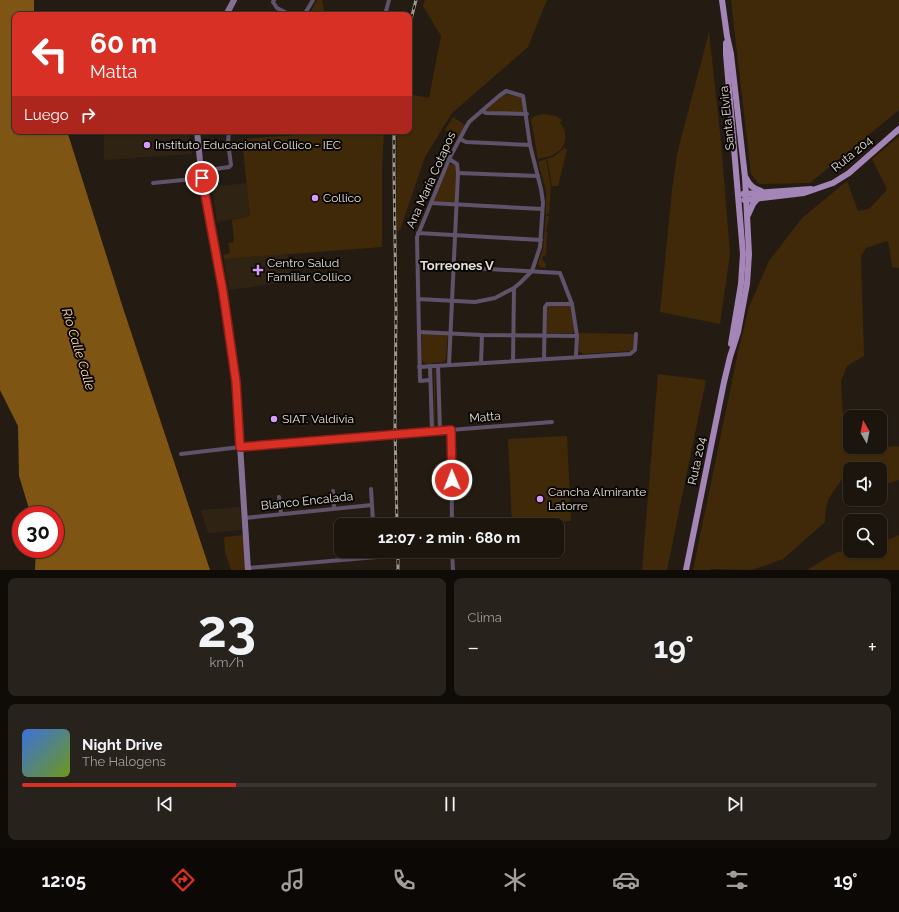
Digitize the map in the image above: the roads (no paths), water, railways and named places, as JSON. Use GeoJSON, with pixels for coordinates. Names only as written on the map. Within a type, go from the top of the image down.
{"type":"FeatureCollection","features":[{"type":"Feature","properties":{"kind":"main road"},"geometry":{"type":"LineString","coordinates":[[228,12],[234,0]]}},
{"type":"Feature","properties":{"kind":"main road","name":"Santa Elvira"},"geometry":{"type":"LineString","coordinates":[[722,0],[731,54],[747,197]]}},
{"type":"Feature","properties":{"kind":"main road","name":"Santa Elvira"},"geometry":{"type":"LineString","coordinates":[[727,36],[726,54],[738,197]]}},
{"type":"Feature","properties":{"kind":"main road","name":"Ruta 204"},"geometry":{"type":"LineString","coordinates":[[730,357],[743,254],[738,197],[758,198],[804,193],[833,183],[844,177],[899,129]]}},
{"type":"Feature","properties":{"kind":"main road"},"geometry":{"type":"LineString","coordinates":[[197,134],[202,178],[223,292],[236,382],[248,569]]}},
{"type":"Feature","properties":{"kind":"main road"},"geometry":{"type":"LineString","coordinates":[[745,177],[753,188],[760,191],[766,191]]}},
{"type":"Feature","properties":{"kind":"main road","name":"Ruta 204"},"geometry":{"type":"LineString","coordinates":[[747,197],[766,191],[803,188],[815,189]]}},
{"type":"Feature","properties":{"kind":"main road","name":"Ruta 204"},"geometry":{"type":"LineString","coordinates":[[686,570],[730,357],[738,332],[747,284],[749,254],[747,197]]}},
{"type":"Feature","properties":{"kind":"main road"},"geometry":{"type":"LineString","coordinates":[[748,217],[753,204],[758,198]]}},
{"type":"Feature","properties":{"kind":"street"},"geometry":{"type":"LineString","coordinates":[[274,0],[273,2],[277,8],[285,12]]}},
{"type":"Feature","properties":{"kind":"street"},"geometry":{"type":"LineString","coordinates":[[306,12],[313,0]]}},
{"type":"Feature","properties":{"kind":"street"},"geometry":{"type":"LineString","coordinates":[[386,12],[389,0]]}},
{"type":"Feature","properties":{"kind":"street","name":"Ana María Cotapos"},"geometry":{"type":"LineString","coordinates":[[430,380],[420,381],[416,237],[449,159],[469,122],[506,91],[524,96],[527,114]]}},
{"type":"Feature","properties":{"kind":"street"},"geometry":{"type":"LineString","coordinates":[[418,299],[475,302],[495,298],[514,288],[532,271],[540,247],[542,209],[541,189],[530,145],[527,114],[490,113],[482,111]]}},
{"type":"Feature","properties":{"kind":"street"},"geometry":{"type":"LineString","coordinates":[[201,171],[229,167],[231,165],[228,142],[229,134]]}},
{"type":"Feature","properties":{"kind":"street"},"geometry":{"type":"LineString","coordinates":[[460,139],[466,142],[530,145]]}},
{"type":"Feature","properties":{"kind":"street"},"geometry":{"type":"LineString","coordinates":[[449,159],[458,164],[449,365]]}},
{"type":"Feature","properties":{"kind":"street"},"geometry":{"type":"LineString","coordinates":[[458,173],[538,176]]}},
{"type":"Feature","properties":{"kind":"street"},"geometry":{"type":"LineString","coordinates":[[153,184],[202,178]]}},
{"type":"Feature","properties":{"kind":"street"},"geometry":{"type":"LineString","coordinates":[[431,203],[542,209]]}},
{"type":"Feature","properties":{"kind":"street"},"geometry":{"type":"LineString","coordinates":[[418,233],[541,240]]}},
{"type":"Feature","properties":{"kind":"street"},"geometry":{"type":"LineString","coordinates":[[453,267],[560,273],[572,304],[577,336],[576,356]]}},
{"type":"Feature","properties":{"kind":"street"},"geometry":{"type":"LineString","coordinates":[[513,361],[514,288]]}},
{"type":"Feature","properties":{"kind":"street"},"geometry":{"type":"LineString","coordinates":[[544,359],[545,307],[547,304],[572,304]]}},
{"type":"Feature","properties":{"kind":"street"},"geometry":{"type":"LineString","coordinates":[[419,332],[514,336],[577,336]]}},
{"type":"Feature","properties":{"kind":"street"},"geometry":{"type":"LineString","coordinates":[[419,367],[576,356],[630,354],[635,350],[636,334]]}},
{"type":"Feature","properties":{"kind":"street"},"geometry":{"type":"LineString","coordinates":[[481,363],[482,335]]}},
{"type":"Feature","properties":{"kind":"street"},"geometry":{"type":"LineString","coordinates":[[430,366],[432,431]]}},
{"type":"Feature","properties":{"kind":"street"},"geometry":{"type":"LineString","coordinates":[[438,366],[440,431]]}},
{"type":"Feature","properties":{"kind":"street","name":"Matta"},"geometry":{"type":"LineString","coordinates":[[180,454],[240,447],[552,422]]}},
{"type":"Feature","properties":{"kind":"street"},"geometry":{"type":"LineString","coordinates":[[451,430],[452,518]]}},
{"type":"Feature","properties":{"kind":"street","name":"Blanco Encalada"},"geometry":{"type":"LineString","coordinates":[[371,489],[373,518]]}},
{"type":"Feature","properties":{"kind":"street"},"geometry":{"type":"LineString","coordinates":[[333,491],[334,508]]}},
{"type":"Feature","properties":{"kind":"street"},"geometry":{"type":"LineString","coordinates":[[279,498],[281,513]]}},
{"type":"Feature","properties":{"kind":"street","name":"Blanco Encalada"},"geometry":{"type":"LineString","coordinates":[[245,518],[372,504]]}},
{"type":"Feature","properties":{"kind":"street"},"geometry":{"type":"LineString","coordinates":[[248,569],[367,558]]}},
{"type":"Feature","properties":{"kind":"street"},"geometry":{"type":"LineString","coordinates":[[452,558],[453,570]]}},
{"type":"Feature","properties":{"kind":"water","name":"Río Calle Calle"},"geometry":{"type":"Polygon","coordinates":[[[0,0],[34,0],[34,12],[12,12],[12,134],[68,134],[123,308],[210,570],[35,570],[36,558],[64,558],[64,506],[28,506],[19,476],[18,426],[0,390],[0,0]]]}},
{"type":"Feature","properties":{"kind":"railway"},"geometry":{"type":"LineString","coordinates":[[412,15],[416,0]]}},
{"type":"Feature","properties":{"kind":"railway"},"geometry":{"type":"LineString","coordinates":[[394,134],[397,518]]}},
{"type":"Feature","properties":{"kind":"railway"},"geometry":{"type":"LineString","coordinates":[[398,558],[398,570]]}},
{"type":"Feature","properties":{"kind":"place","name":"Instituto Educacional Collico - IEC"},"geometry":{"type":"Point","coordinates":[147,145]}},
{"type":"Feature","properties":{"kind":"place","name":"Collico"},"geometry":{"type":"Point","coordinates":[315,198]}},
{"type":"Feature","properties":{"kind":"place","name":"Centro Salud Familiar Collico"},"geometry":{"type":"Point","coordinates":[258,270]}},
{"type":"Feature","properties":{"kind":"place","name":"SIAT. Valdivia"},"geometry":{"type":"Point","coordinates":[274,419]}},
{"type":"Feature","properties":{"kind":"place","name":"Cancha Almirante Latorre"},"geometry":{"type":"Point","coordinates":[540,499]}},
{"type":"Feature","properties":{"kind":"district","name":"Torreones V"},"geometry":{"type":"Point","coordinates":[457,265]}}]}
